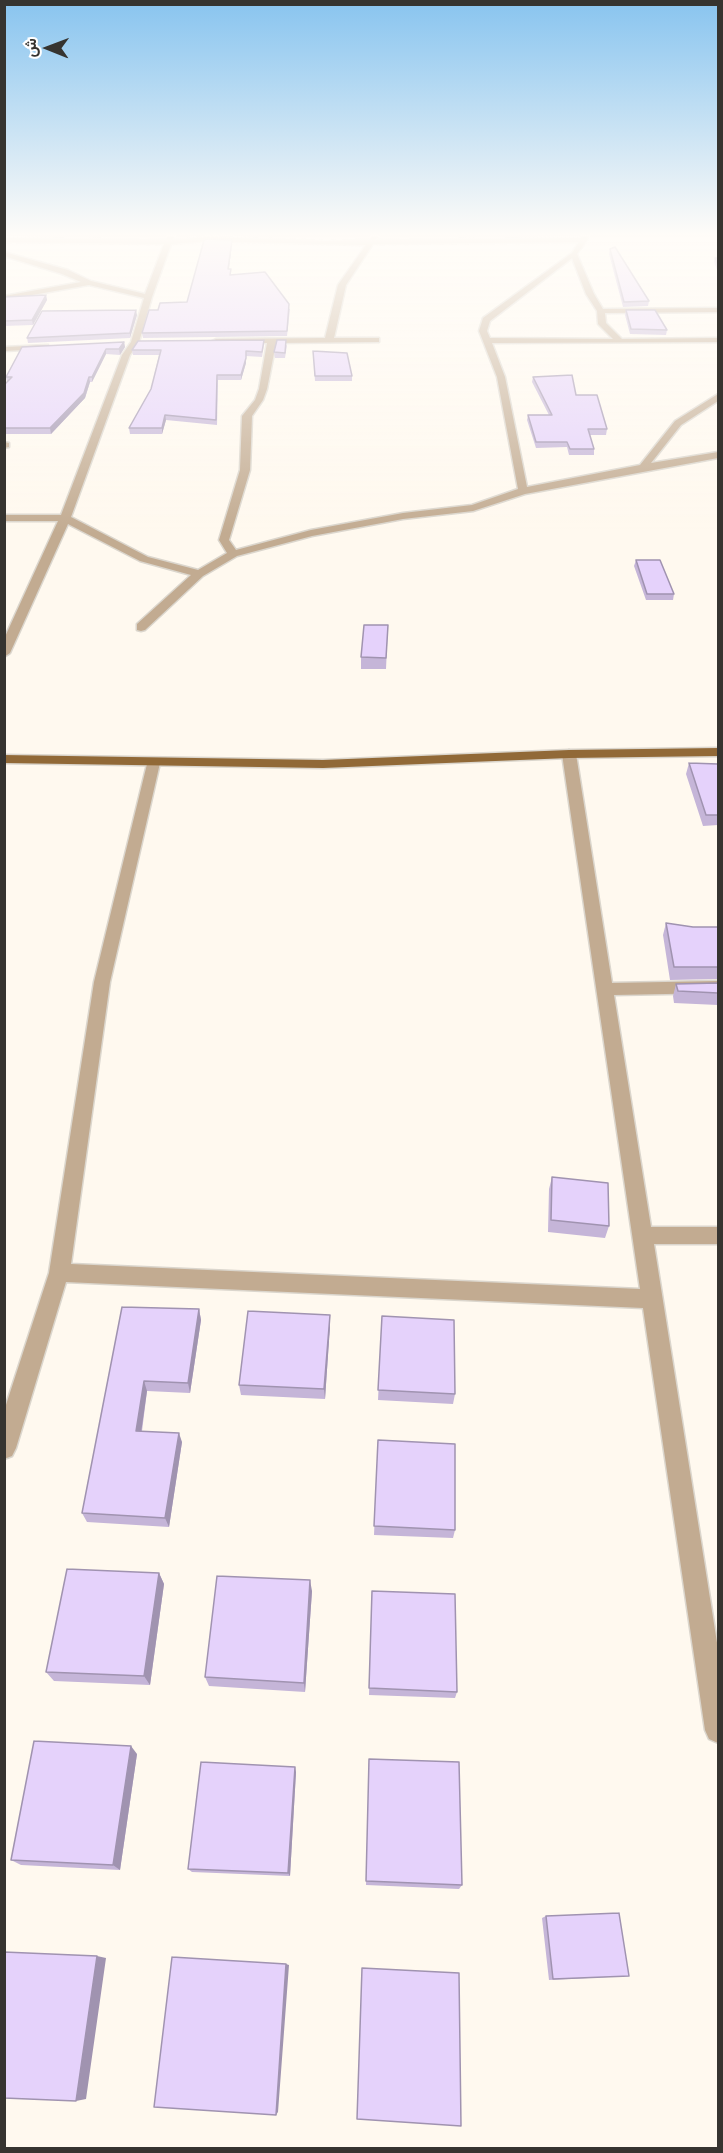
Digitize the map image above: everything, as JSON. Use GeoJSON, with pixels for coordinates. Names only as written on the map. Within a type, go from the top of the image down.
{"type":"FeatureCollection","features":[{"type":"Feature","properties":{"kind":"main road"},"geometry":{"type":"LineString","coordinates":[[4,759],[323,764],[569,754],[718,752]]}},
{"type":"Feature","properties":{"kind":"street"},"geometry":{"type":"LineString","coordinates":[[4,653],[65,518],[126,355],[135,342],[137,333]]}},
{"type":"Feature","properties":{"kind":"street"},"geometry":{"type":"LineString","coordinates":[[330,340],[331,333]]}},
{"type":"Feature","properties":{"kind":"street"},"geometry":{"type":"LineString","coordinates":[[484,333],[501,377],[524,491]]}},
{"type":"Feature","properties":{"kind":"street"},"geometry":{"type":"LineString","coordinates":[[612,333],[618,339]]}},
{"type":"Feature","properties":{"kind":"street"},"geometry":{"type":"LineString","coordinates":[[488,340],[517,342],[618,339],[718,340]]}},
{"type":"Feature","properties":{"kind":"street"},"geometry":{"type":"LineString","coordinates":[[233,554],[224,540],[245,470],[247,417],[259,400],[263,389],[272,340]]}},
{"type":"Feature","properties":{"kind":"street"},"geometry":{"type":"LineString","coordinates":[[204,341],[376,340]]}},
{"type":"Feature","properties":{"kind":"street"},"geometry":{"type":"LineString","coordinates":[[123,343],[147,342]]}},
{"type":"Feature","properties":{"kind":"street"},"geometry":{"type":"LineString","coordinates":[[4,349],[52,347]]}},
{"type":"Feature","properties":{"kind":"street"},"geometry":{"type":"LineString","coordinates":[[642,467],[678,423],[718,397]]}},
{"type":"Feature","properties":{"kind":"street"},"geometry":{"type":"LineString","coordinates":[[141,627],[200,574],[233,554],[323,531],[403,516],[473,508],[524,491],[642,467],[718,455]]}},
{"type":"Feature","properties":{"kind":"street"},"geometry":{"type":"LineString","coordinates":[[4,518],[65,518],[144,560],[200,574]]}},
{"type":"Feature","properties":{"kind":"street"},"geometry":{"type":"LineString","coordinates":[[569,754],[718,1721]]}},
{"type":"Feature","properties":{"kind":"street"},"geometry":{"type":"LineString","coordinates":[[4,1448],[59,1273],[102,982],[153,763]]}},
{"type":"Feature","properties":{"kind":"street"},"geometry":{"type":"LineString","coordinates":[[604,989],[718,987]]}},
{"type":"Feature","properties":{"kind":"street"},"geometry":{"type":"LineString","coordinates":[[642,1236],[718,1235]]}},
{"type":"Feature","properties":{"kind":"street"},"geometry":{"type":"LineString","coordinates":[[59,1273],[652,1299]]}},
{"type":"Feature","properties":{"kind":"building"},"geometry":{"type":"Polygon","coordinates":[[[30,333],[120,333],[27,338],[30,333]]]}},
{"type":"Feature","properties":{"kind":"building"},"geometry":{"type":"Polygon","coordinates":[[[264,340],[262,352],[246,351],[241,375],[217,375],[216,420],[165,415],[162,428],[129,428],[151,389],[161,350],[132,350],[138,341],[264,340]]]}},
{"type":"Feature","properties":{"kind":"building"},"geometry":{"type":"Polygon","coordinates":[[[277,340],[286,340],[285,353],[274,352],[277,340]]]}},
{"type":"Feature","properties":{"kind":"building"},"geometry":{"type":"Polygon","coordinates":[[[124,342],[119,349],[106,349],[92,377],[89,377],[84,393],[50,428],[4,428],[4,385],[12,377],[6,377],[22,347],[124,342]]]}},
{"type":"Feature","properties":{"kind":"building"},"geometry":{"type":"Polygon","coordinates":[[[313,351],[347,353],[352,376],[315,376],[313,351]]]}},
{"type":"Feature","properties":{"kind":"building"},"geometry":{"type":"Polygon","coordinates":[[[572,375],[576,395],[597,395],[607,429],[588,429],[594,449],[570,449],[567,442],[536,442],[528,415],[552,415],[533,377],[572,375]]]}},
{"type":"Feature","properties":{"kind":"building"},"geometry":{"type":"Polygon","coordinates":[[[636,560],[660,560],[674,594],[647,594],[636,560]]]}},
{"type":"Feature","properties":{"kind":"building"},"geometry":{"type":"Polygon","coordinates":[[[364,625],[388,625],[386,658],[361,657],[364,625]]]}},
{"type":"Feature","properties":{"kind":"building"},"geometry":{"type":"Polygon","coordinates":[[[689,763],[718,764],[718,815],[706,815],[689,763]]]}},
{"type":"Feature","properties":{"kind":"building"},"geometry":{"type":"Polygon","coordinates":[[[666,923],[693,927],[718,927],[718,967],[674,967],[666,923]]]}},
{"type":"Feature","properties":{"kind":"building"},"geometry":{"type":"Polygon","coordinates":[[[718,983],[718,993],[678,991],[676,984],[718,983]]]}},
{"type":"Feature","properties":{"kind":"building"},"geometry":{"type":"Polygon","coordinates":[[[552,1177],[608,1183],[609,1226],[551,1220],[552,1177]]]}},
{"type":"Feature","properties":{"kind":"building"},"geometry":{"type":"Polygon","coordinates":[[[122,1307],[199,1309],[188,1383],[144,1381],[136,1431],[179,1433],[165,1518],[82,1513],[122,1307]]]}},
{"type":"Feature","properties":{"kind":"building"},"geometry":{"type":"Polygon","coordinates":[[[248,1311],[330,1315],[324,1389],[239,1385],[248,1311]]]}},
{"type":"Feature","properties":{"kind":"building"},"geometry":{"type":"Polygon","coordinates":[[[382,1316],[454,1320],[455,1394],[378,1390],[382,1316]]]}},
{"type":"Feature","properties":{"kind":"building"},"geometry":{"type":"Polygon","coordinates":[[[378,1440],[455,1444],[455,1530],[374,1526],[378,1440]]]}},
{"type":"Feature","properties":{"kind":"building"},"geometry":{"type":"Polygon","coordinates":[[[67,1569],[159,1573],[144,1676],[46,1672],[67,1569]]]}},
{"type":"Feature","properties":{"kind":"building"},"geometry":{"type":"Polygon","coordinates":[[[217,1576],[310,1580],[304,1683],[205,1677],[217,1576]]]}},
{"type":"Feature","properties":{"kind":"building"},"geometry":{"type":"Polygon","coordinates":[[[372,1591],[455,1594],[457,1692],[369,1688],[372,1591]]]}},
{"type":"Feature","properties":{"kind":"building"},"geometry":{"type":"Polygon","coordinates":[[[34,1741],[131,1746],[113,1865],[11,1860],[34,1741]]]}},
{"type":"Feature","properties":{"kind":"building"},"geometry":{"type":"Polygon","coordinates":[[[369,1759],[459,1762],[462,1885],[366,1881],[369,1759]]]}},
{"type":"Feature","properties":{"kind":"building"},"geometry":{"type":"Polygon","coordinates":[[[201,1762],[295,1767],[288,1873],[188,1869],[201,1762]]]}},
{"type":"Feature","properties":{"kind":"building"},"geometry":{"type":"Polygon","coordinates":[[[619,1913],[629,1976],[553,1979],[546,1916],[619,1913]]]}},
{"type":"Feature","properties":{"kind":"building"},"geometry":{"type":"Polygon","coordinates":[[[4,1952],[97,1956],[76,2101],[4,2098],[4,1952]]]}},
{"type":"Feature","properties":{"kind":"building"},"geometry":{"type":"Polygon","coordinates":[[[172,1957],[286,1964],[276,2115],[154,2107],[172,1957]]]}},
{"type":"Feature","properties":{"kind":"building"},"geometry":{"type":"Polygon","coordinates":[[[362,1968],[459,1973],[461,2126],[357,2119],[362,1968]]]}}]}
